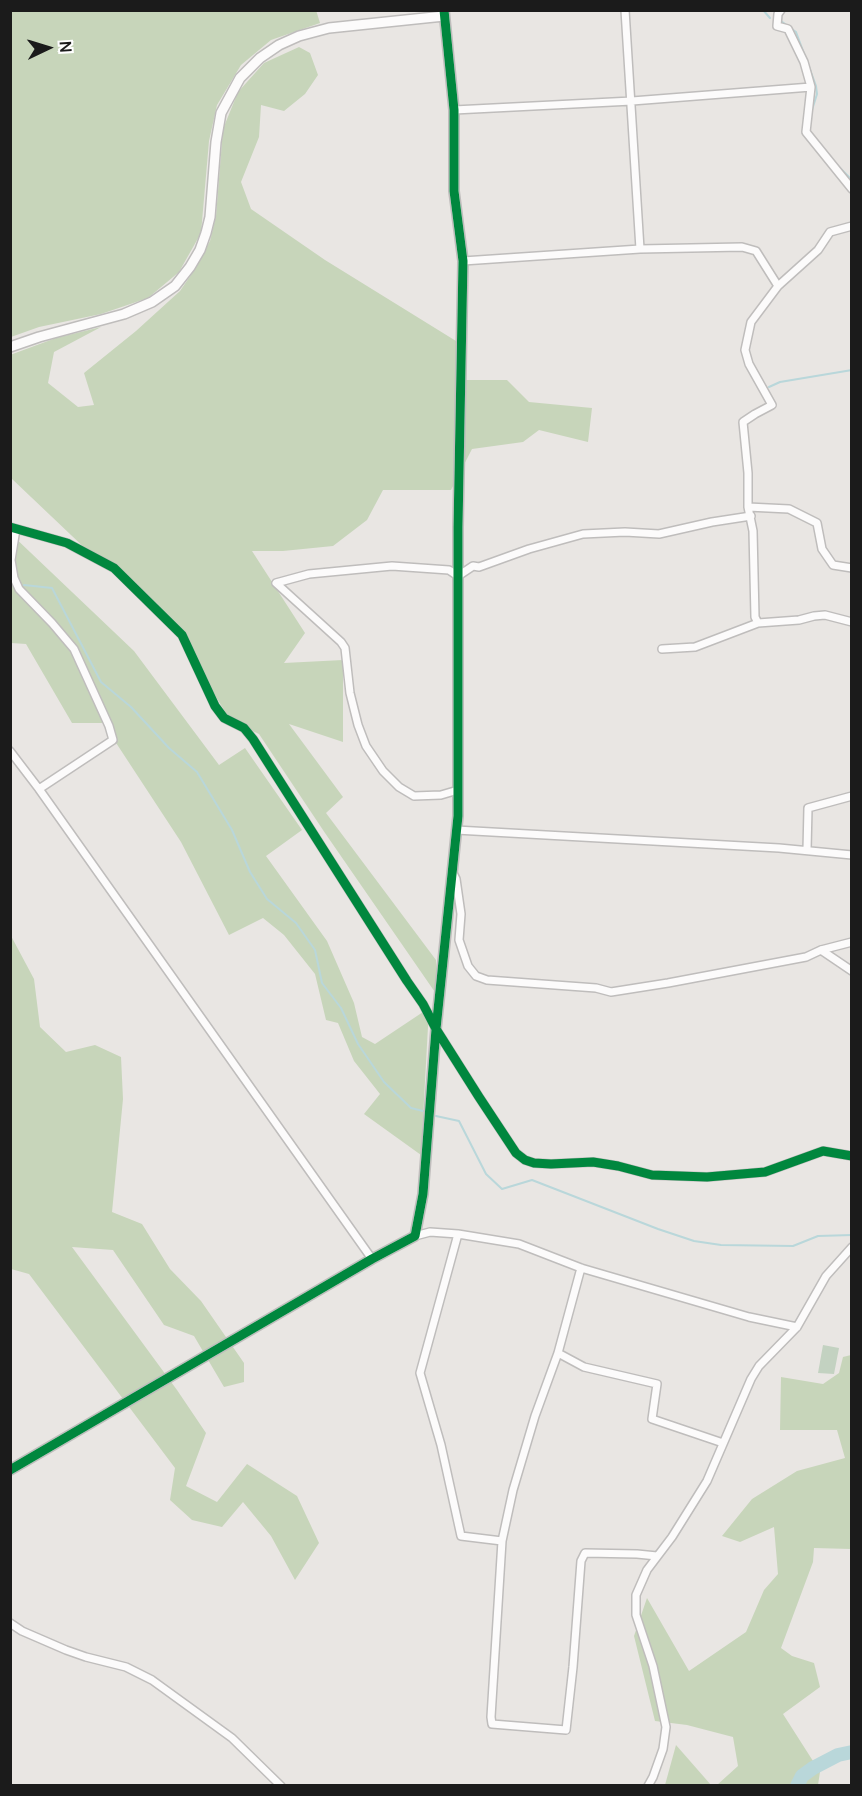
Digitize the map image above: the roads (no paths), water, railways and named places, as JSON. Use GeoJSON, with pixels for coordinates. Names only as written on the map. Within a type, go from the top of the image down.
{"type":"FeatureCollection","features":[{"type":"Feature","properties":{"kind":"street"},"geometry":{"type":"LineString","coordinates":[[625,10],[640,249]]}},
{"type":"Feature","properties":{"kind":"street"},"geometry":{"type":"LineString","coordinates":[[781,10],[778,14],[777,26],[788,29],[804,62],[811,87],[806,132],[852,189]]}},
{"type":"Feature","properties":{"kind":"street"},"geometry":{"type":"LineString","coordinates":[[10,347],[124,314],[153,302],[175,286],[200,250],[206,233],[210,217],[216,142],[221,113],[240,78],[260,58],[279,45],[299,36],[329,28],[444,13],[454,110],[454,191],[463,261],[458,576],[458,790],[423,1194],[415,1236]]}},
{"type":"Feature","properties":{"kind":"street"},"geometry":{"type":"LineString","coordinates":[[454,110],[632,101],[811,87]]}},
{"type":"Feature","properties":{"kind":"street"},"geometry":{"type":"LineString","coordinates":[[758,623],[755,617],[751,516],[748,507],[748,473],[743,422],[772,405],[752,371],[745,350],[751,322],[778,285],[818,250],[830,232],[852,226]]}},
{"type":"Feature","properties":{"kind":"street"},"geometry":{"type":"LineString","coordinates":[[463,261],[640,249],[742,247],[756,251],[778,285]]}},
{"type":"Feature","properties":{"kind":"street"},"geometry":{"type":"LineString","coordinates":[[748,507],[789,509],[817,523],[822,549],[833,565],[852,568]]}},
{"type":"Feature","properties":{"kind":"street"},"geometry":{"type":"LineString","coordinates":[[458,576],[473,566],[479,567],[529,549],[583,534],[625,532],[659,534],[751,516]]}},
{"type":"Feature","properties":{"kind":"street"},"geometry":{"type":"LineString","coordinates":[[39,789],[113,740],[109,726],[74,650],[19,589],[14,578],[11,560],[13,528],[67,543],[114,568],[182,635],[214,706],[224,718],[244,728],[252,739],[516,1153],[525,1160],[534,1163],[593,1162],[652,1175],[707,1177],[765,1172],[823,1151],[852,1156]]}},
{"type":"Feature","properties":{"kind":"street"},"geometry":{"type":"LineString","coordinates":[[458,576],[449,570],[392,566],[309,574],[276,583],[345,648],[350,693],[358,724],[366,746],[383,771],[399,787],[414,796],[441,795],[458,790]]}},
{"type":"Feature","properties":{"kind":"street"},"geometry":{"type":"LineString","coordinates":[[662,649],[695,647],[758,623],[799,620],[825,615],[852,622]]}},
{"type":"Feature","properties":{"kind":"street"},"geometry":{"type":"LineString","coordinates":[[10,751],[372,1259]]}},
{"type":"Feature","properties":{"kind":"street"},"geometry":{"type":"LineString","coordinates":[[807,850],[808,808],[852,796]]}},
{"type":"Feature","properties":{"kind":"street"},"geometry":{"type":"LineString","coordinates":[[456,830],[807,850],[852,855]]}},
{"type":"Feature","properties":{"kind":"street"},"geometry":{"type":"LineString","coordinates":[[452,871],[456,879],[461,914],[459,940],[468,966],[476,976],[487,980],[596,988],[611,992],[806,957],[852,942]]}},
{"type":"Feature","properties":{"kind":"street"},"geometry":{"type":"LineString","coordinates":[[822,950],[852,971]]}},
{"type":"Feature","properties":{"kind":"street"},"geometry":{"type":"LineString","coordinates":[[10,1470],[372,1259],[415,1236],[430,1232],[519,1244],[581,1268],[749,1317],[797,1327]]}},
{"type":"Feature","properties":{"kind":"street"},"geometry":{"type":"LineString","coordinates":[[458,1234],[420,1373],[441,1445],[462,1536],[502,1541]]}},
{"type":"Feature","properties":{"kind":"street"},"geometry":{"type":"LineString","coordinates":[[648,1785],[663,1749],[666,1727],[653,1666],[636,1615],[636,1595],[647,1570],[672,1537],[707,1480],[751,1379],[759,1366],[797,1327],[826,1276],[852,1247]]}},
{"type":"Feature","properties":{"kind":"street"},"geometry":{"type":"LineString","coordinates":[[581,1268],[558,1353],[535,1416],[513,1490],[502,1541],[491,1706],[492,1724],[566,1730],[581,1561],[585,1553],[657,1556]]}},
{"type":"Feature","properties":{"kind":"street"},"geometry":{"type":"LineString","coordinates":[[558,1353],[584,1367],[657,1384],[652,1419],[723,1443]]}},
{"type":"Feature","properties":{"kind":"street"},"geometry":{"type":"LineString","coordinates":[[10,1623],[22,1631],[66,1650],[86,1658],[126,1667],[152,1680],[232,1738],[281,1785]]}},
{"type":"Feature","properties":{"kind":"waterway"},"geometry":{"type":"LineString","coordinates":[[763,10],[770,18]]}},
{"type":"Feature","properties":{"kind":"waterway"},"geometry":{"type":"LineString","coordinates":[[781,21],[796,32],[806,59]]}},
{"type":"Feature","properties":{"kind":"waterway"},"geometry":{"type":"LineString","coordinates":[[808,64],[817,94],[812,110]]}},
{"type":"Feature","properties":{"kind":"waterway"},"geometry":{"type":"LineString","coordinates":[[837,165],[852,180]]}},
{"type":"Feature","properties":{"kind":"waterway"},"geometry":{"type":"LineString","coordinates":[[769,387],[780,382],[852,370]]}},
{"type":"Feature","properties":{"kind":"waterway"},"geometry":{"type":"LineString","coordinates":[[24,585],[52,588],[101,682],[131,707],[169,748],[197,772],[232,830],[250,872],[267,899],[296,923],[315,950],[322,983],[341,1008],[358,1044],[384,1082],[411,1108],[423,1111]]}},
{"type":"Feature","properties":{"kind":"waterway"},"geometry":{"type":"LineString","coordinates":[[436,1116],[459,1121],[486,1174],[502,1189],[532,1180],[658,1229],[694,1241],[721,1245],[793,1246],[818,1236],[852,1235]]}},
{"type":"Feature","properties":{"kind":"waterway"},"geometry":{"type":"LineString","coordinates":[[797,1786],[802,1776],[813,1768],[838,1755],[852,1752]]}}]}
